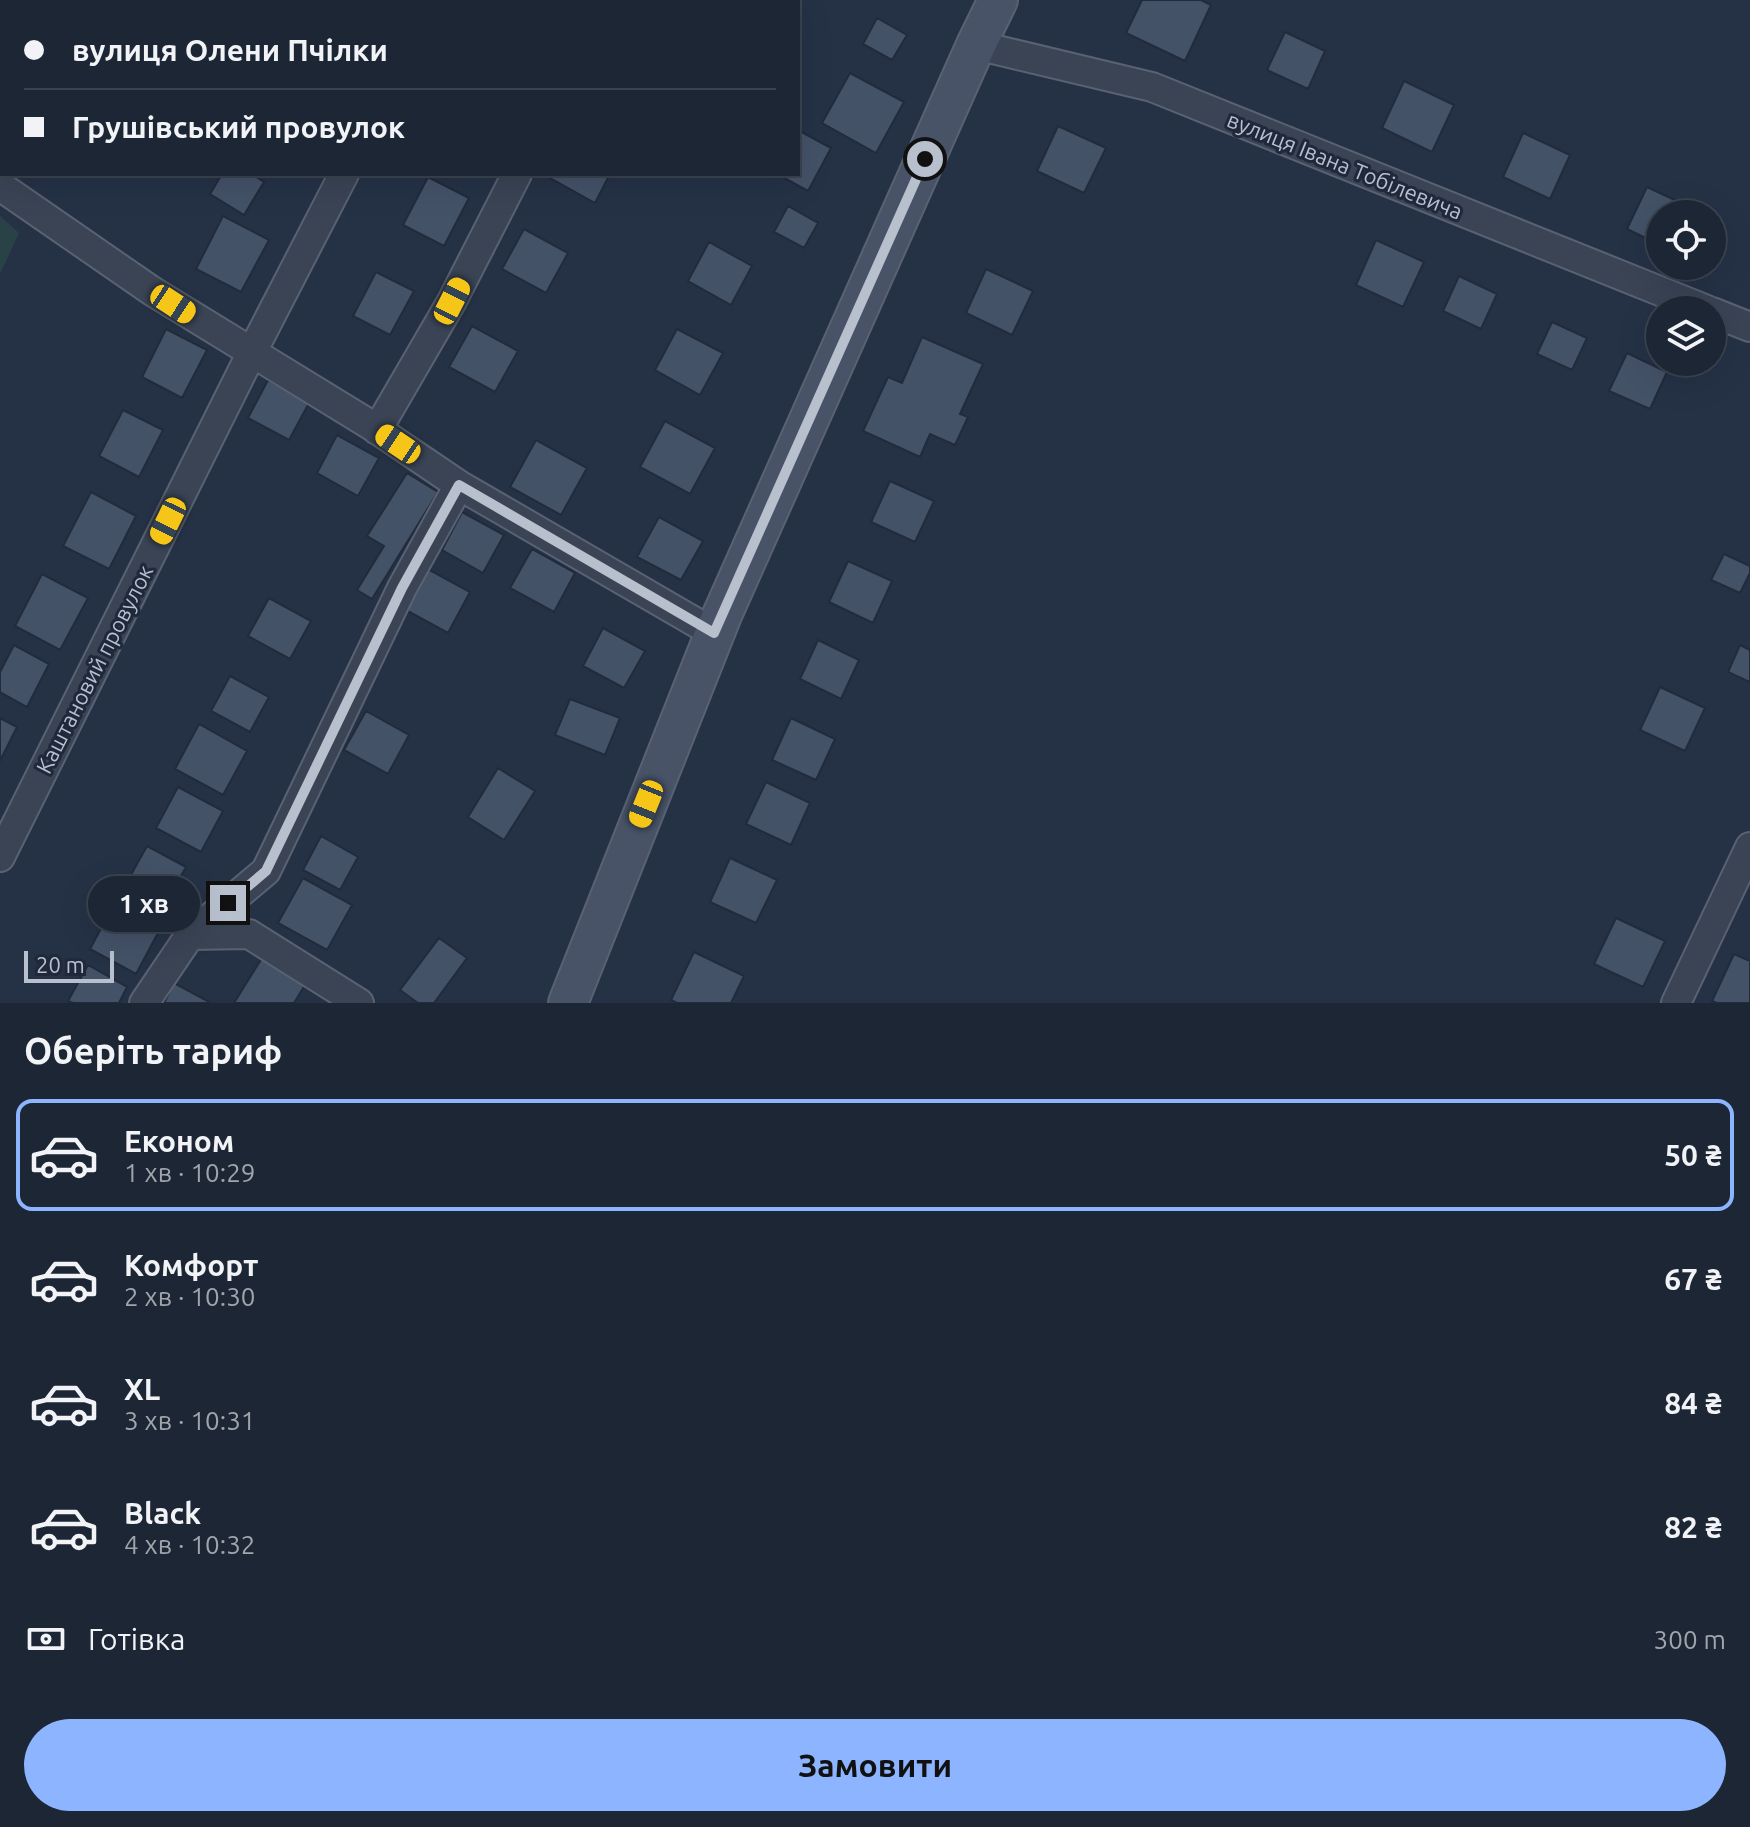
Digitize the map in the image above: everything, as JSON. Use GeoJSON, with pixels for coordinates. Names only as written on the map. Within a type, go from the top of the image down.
{"type":"FeatureCollection","features":[{"type":"Feature","properties":{"kind":"street"},"geometry":{"type":"LineString","coordinates":[[568,1003],[714,633],[998,0]]}},
{"type":"Feature","properties":{"kind":"street","name":"вулиця Івана Тобілевича"},"geometry":{"type":"LineString","coordinates":[[976,45],[1152,87],[1672,296]]}},
{"type":"Feature","properties":{"kind":"street","name":"Каштановий провулок"},"geometry":{"type":"LineString","coordinates":[[0,857],[343,176]]}},
{"type":"Feature","properties":{"kind":"street"},"geometry":{"type":"LineString","coordinates":[[377,430],[452,301],[516,176]]}},
{"type":"Feature","properties":{"kind":"street"},"geometry":{"type":"LineString","coordinates":[[0,186],[152,291],[377,430],[459,485],[714,633]]}},
{"type":"Feature","properties":{"kind":"street","name":"вулиця Івана Тобілевича"},"geometry":{"type":"LineString","coordinates":[[1726,318],[1750,327]]}},
{"type":"Feature","properties":{"kind":"street"},"geometry":{"type":"LineString","coordinates":[[144,1003],[190,935],[266,871],[402,588],[459,485]]}},
{"type":"Feature","properties":{"kind":"street"},"geometry":{"type":"LineString","coordinates":[[1676,1003],[1750,847]]}},
{"type":"Feature","properties":{"kind":"street"},"geometry":{"type":"LineString","coordinates":[[190,935],[249,934],[359,1003]]}},
{"type":"Feature","properties":{"kind":"green space"},"geometry":{"type":"Polygon","coordinates":[[[0,216],[19,233],[0,274],[0,216]]]}},
{"type":"Feature","properties":{"kind":"building"},"geometry":{"type":"Polygon","coordinates":[[[1142,0],[1201,0],[1211,5],[1185,61],[1126,33],[1142,0]]]}},
{"type":"Feature","properties":{"kind":"building"},"geometry":{"type":"Polygon","coordinates":[[[877,18],[907,35],[892,60],[863,44],[877,18]]]}},
{"type":"Feature","properties":{"kind":"building"},"geometry":{"type":"Polygon","coordinates":[[[1285,32],[1325,51],[1308,89],[1267,70],[1285,32]]]}},
{"type":"Feature","properties":{"kind":"building"},"geometry":{"type":"Polygon","coordinates":[[[850,73],[904,102],[876,153],[822,123],[850,73]]]}},
{"type":"Feature","properties":{"kind":"building"},"geometry":{"type":"Polygon","coordinates":[[[1404,81],[1454,105],[1432,152],[1382,128],[1404,81]]]}},
{"type":"Feature","properties":{"kind":"building"},"geometry":{"type":"Polygon","coordinates":[[[1058,126],[1106,148],[1084,193],[1037,171],[1058,126]]]}},
{"type":"Feature","properties":{"kind":"building"},"geometry":{"type":"Polygon","coordinates":[[[800,131],[831,148],[808,191],[781,176],[800,176],[800,131]]]}},
{"type":"Feature","properties":{"kind":"building"},"geometry":{"type":"Polygon","coordinates":[[[1523,133],[1570,155],[1550,199],[1503,177],[1523,133]]]}},
{"type":"Feature","properties":{"kind":"building"},"geometry":{"type":"Polygon","coordinates":[[[221,176],[255,176],[264,182],[244,215],[210,194],[221,176]]]}},
{"type":"Feature","properties":{"kind":"building"},"geometry":{"type":"Polygon","coordinates":[[[551,176],[609,176],[595,203],[551,176]]]}},
{"type":"Feature","properties":{"kind":"building"},"geometry":{"type":"Polygon","coordinates":[[[428,177],[469,198],[444,246],[403,225],[428,177]]]}},
{"type":"Feature","properties":{"kind":"building"},"geometry":{"type":"Polygon","coordinates":[[[1647,187],[1675,200],[1646,200],[1646,238],[1627,229],[1647,187]]]}},
{"type":"Feature","properties":{"kind":"building"},"geometry":{"type":"Polygon","coordinates":[[[788,206],[818,223],[804,248],[774,232],[788,206]]]}},
{"type":"Feature","properties":{"kind":"building"},"geometry":{"type":"Polygon","coordinates":[[[223,216],[269,240],[241,292],[196,269],[223,216]]]}},
{"type":"Feature","properties":{"kind":"building"},"geometry":{"type":"Polygon","coordinates":[[[524,229],[568,253],[546,293],[502,269],[524,229]]]}},
{"type":"Feature","properties":{"kind":"building"},"geometry":{"type":"Polygon","coordinates":[[[1376,240],[1424,262],[1403,307],[1356,285],[1376,240]]]}},
{"type":"Feature","properties":{"kind":"building"},"geometry":{"type":"Polygon","coordinates":[[[709,242],[752,266],[731,305],[688,281],[709,242]]]}},
{"type":"Feature","properties":{"kind":"building"},"geometry":{"type":"Polygon","coordinates":[[[986,269],[1033,291],[1012,335],[966,313],[986,269]]]}},
{"type":"Feature","properties":{"kind":"building"},"geometry":{"type":"Polygon","coordinates":[[[376,272],[414,291],[390,335],[353,316],[376,272]]]}},
{"type":"Feature","properties":{"kind":"building"},"geometry":{"type":"Polygon","coordinates":[[[1459,276],[1497,294],[1481,329],[1443,311],[1459,276]]]}},
{"type":"Feature","properties":{"kind":"building"},"geometry":{"type":"Polygon","coordinates":[[[1552,322],[1587,338],[1572,370],[1537,354],[1552,322]]]}},
{"type":"Feature","properties":{"kind":"building"},"geometry":{"type":"Polygon","coordinates":[[[472,326],[518,351],[495,392],[449,367],[472,326]]]}},
{"type":"Feature","properties":{"kind":"building"},"geometry":{"type":"Polygon","coordinates":[[[166,329],[207,350],[182,398],[142,377],[166,329]]]}},
{"type":"Feature","properties":{"kind":"building"},"geometry":{"type":"Polygon","coordinates":[[[677,329],[723,353],[700,395],[655,370],[677,329]]]}},
{"type":"Feature","properties":{"kind":"building"},"geometry":{"type":"Polygon","coordinates":[[[922,337],[983,364],[960,414],[968,417],[955,445],[930,434],[920,457],[863,431],[888,377],[902,383],[922,337]]]}},
{"type":"Feature","properties":{"kind":"building"},"geometry":{"type":"Polygon","coordinates":[[[1627,353],[1646,362],[1646,376],[1665,376],[1650,409],[1609,391],[1627,353]]]}},
{"type":"Feature","properties":{"kind":"building"},"geometry":{"type":"Polygon","coordinates":[[[268,380],[309,403],[289,440],[248,418],[268,380]]]}},
{"type":"Feature","properties":{"kind":"building"},"geometry":{"type":"Polygon","coordinates":[[[123,410],[163,430],[139,477],[99,456],[123,410]]]}},
{"type":"Feature","properties":{"kind":"building"},"geometry":{"type":"Polygon","coordinates":[[[665,421],[715,448],[690,494],[640,467],[665,421]]]}},
{"type":"Feature","properties":{"kind":"building"},"geometry":{"type":"Polygon","coordinates":[[[337,435],[379,458],[358,496],[317,473],[337,435]]]}},
{"type":"Feature","properties":{"kind":"building"},"geometry":{"type":"Polygon","coordinates":[[[536,440],[587,468],[561,515],[510,487],[536,440]]]}},
{"type":"Feature","properties":{"kind":"building"},"geometry":{"type":"Polygon","coordinates":[[[407,473],[438,492],[372,599],[357,590],[384,546],[367,536],[407,473]]]}},
{"type":"Feature","properties":{"kind":"building"},"geometry":{"type":"Polygon","coordinates":[[[890,481],[934,501],[915,542],[871,522],[890,481]]]}},
{"type":"Feature","properties":{"kind":"building"},"geometry":{"type":"Polygon","coordinates":[[[91,492],[136,516],[109,569],[63,546],[91,492]]]}},
{"type":"Feature","properties":{"kind":"building"},"geometry":{"type":"Polygon","coordinates":[[[462,512],[504,535],[483,573],[442,550],[462,512]]]}},
{"type":"Feature","properties":{"kind":"building"},"geometry":{"type":"Polygon","coordinates":[[[659,517],[703,541],[681,580],[637,557],[659,517]]]}},
{"type":"Feature","properties":{"kind":"building"},"geometry":{"type":"Polygon","coordinates":[[[532,549],[575,573],[554,612],[510,588],[532,549]]]}},
{"type":"Feature","properties":{"kind":"building"},"geometry":{"type":"Polygon","coordinates":[[[1724,554],[1750,566],[1750,573],[1740,593],[1711,580],[1724,554]]]}},
{"type":"Feature","properties":{"kind":"building"},"geometry":{"type":"Polygon","coordinates":[[[848,561],[892,581],[873,623],[829,602],[848,561]]]}},
{"type":"Feature","properties":{"kind":"building"},"geometry":{"type":"Polygon","coordinates":[[[426,568],[470,592],[448,633],[404,609],[426,568]]]}},
{"type":"Feature","properties":{"kind":"building"},"geometry":{"type":"Polygon","coordinates":[[[42,574],[88,598],[60,650],[15,626],[42,574]]]}},
{"type":"Feature","properties":{"kind":"building"},"geometry":{"type":"Polygon","coordinates":[[[269,598],[311,621],[290,659],[248,636],[269,598]]]}},
{"type":"Feature","properties":{"kind":"building"},"geometry":{"type":"Polygon","coordinates":[[[603,628],[645,651],[624,688],[583,666],[603,628]]]}},
{"type":"Feature","properties":{"kind":"building"},"geometry":{"type":"Polygon","coordinates":[[[818,640],[859,660],[841,699],[800,679],[818,640]]]}},
{"type":"Feature","properties":{"kind":"building"},"geometry":{"type":"Polygon","coordinates":[[[14,645],[49,664],[27,707],[0,692],[0,672],[14,645]]]}},
{"type":"Feature","properties":{"kind":"building"},"geometry":{"type":"Polygon","coordinates":[[[1740,645],[1750,650],[1750,682],[1728,672],[1740,645]]]}},
{"type":"Feature","properties":{"kind":"building"},"geometry":{"type":"Polygon","coordinates":[[[230,676],[269,697],[250,732],[211,711],[230,676]]]}},
{"type":"Feature","properties":{"kind":"building"},"geometry":{"type":"Polygon","coordinates":[[[1660,687],[1705,708],[1685,751],[1640,730],[1660,687]]]}},
{"type":"Feature","properties":{"kind":"building"},"geometry":{"type":"Polygon","coordinates":[[[570,699],[620,718],[605,755],[555,735],[570,699]]]}},
{"type":"Feature","properties":{"kind":"building"},"geometry":{"type":"Polygon","coordinates":[[[366,711],[409,735],[388,774],[344,750],[366,711]]]}},
{"type":"Feature","properties":{"kind":"building"},"geometry":{"type":"Polygon","coordinates":[[[0,718],[17,727],[0,761],[0,718]]]}},
{"type":"Feature","properties":{"kind":"building"},"geometry":{"type":"Polygon","coordinates":[[[791,718],[835,739],[816,780],[772,760],[791,718]]]}},
{"type":"Feature","properties":{"kind":"building"},"geometry":{"type":"Polygon","coordinates":[[[199,724],[247,751],[223,795],[175,769],[199,724]]]}},
{"type":"Feature","properties":{"kind":"building"},"geometry":{"type":"Polygon","coordinates":[[[498,768],[535,791],[504,840],[468,817],[498,768]]]}},
{"type":"Feature","properties":{"kind":"building"},"geometry":{"type":"Polygon","coordinates":[[[766,782],[810,803],[791,845],[746,824],[766,782]]]}},
{"type":"Feature","properties":{"kind":"building"},"geometry":{"type":"Polygon","coordinates":[[[178,787],[223,811],[201,852],[156,828],[178,787]]]}},
{"type":"Feature","properties":{"kind":"building"},"geometry":{"type":"Polygon","coordinates":[[[321,836],[358,857],[340,890],[303,870],[321,836]]]}},
{"type":"Feature","properties":{"kind":"building"},"geometry":{"type":"Polygon","coordinates":[[[147,846],[186,867],[166,903],[127,882],[147,846]]]}},
{"type":"Feature","properties":{"kind":"building"},"geometry":{"type":"Polygon","coordinates":[[[730,858],[777,880],[756,923],[710,902],[730,858]]]}},
{"type":"Feature","properties":{"kind":"building"},"geometry":{"type":"Polygon","coordinates":[[[303,878],[352,905],[327,950],[278,923],[303,878]]]}},
{"type":"Feature","properties":{"kind":"building"},"geometry":{"type":"Polygon","coordinates":[[[113,906],[159,931],[136,974],[90,949],[113,906]]]}},
{"type":"Feature","properties":{"kind":"building"},"geometry":{"type":"Polygon","coordinates":[[[1616,918],[1665,941],[1643,987],[1594,964],[1616,918]]]}},
{"type":"Feature","properties":{"kind":"building"},"geometry":{"type":"Polygon","coordinates":[[[439,938],[467,958],[434,1003],[418,1003],[400,990],[439,938]]]}},
{"type":"Feature","properties":{"kind":"building"},"geometry":{"type":"Polygon","coordinates":[[[694,952],[744,976],[731,1003],[677,1003],[671,1000],[694,952]]]}},
{"type":"Feature","properties":{"kind":"building"},"geometry":{"type":"Polygon","coordinates":[[[1734,954],[1750,961],[1750,1003],[1712,1001],[1734,954]]]}},
{"type":"Feature","properties":{"kind":"building"},"geometry":{"type":"Polygon","coordinates":[[[262,958],[305,985],[294,1003],[234,1003],[262,958]]]}},
{"type":"Feature","properties":{"kind":"building"},"geometry":{"type":"Polygon","coordinates":[[[88,965],[127,987],[119,1003],[68,1001],[88,965]]]}},
{"type":"Feature","properties":{"kind":"building"},"geometry":{"type":"Polygon","coordinates":[[[174,983],[211,1003],[164,1003],[174,983]]]}},
{"type":"Feature","properties":{"kind":"route"},"geometry":{"type":"LineString","coordinates":[[228,903],[266,871],[402,588],[459,485],[714,633],[925,159]]}}]}
